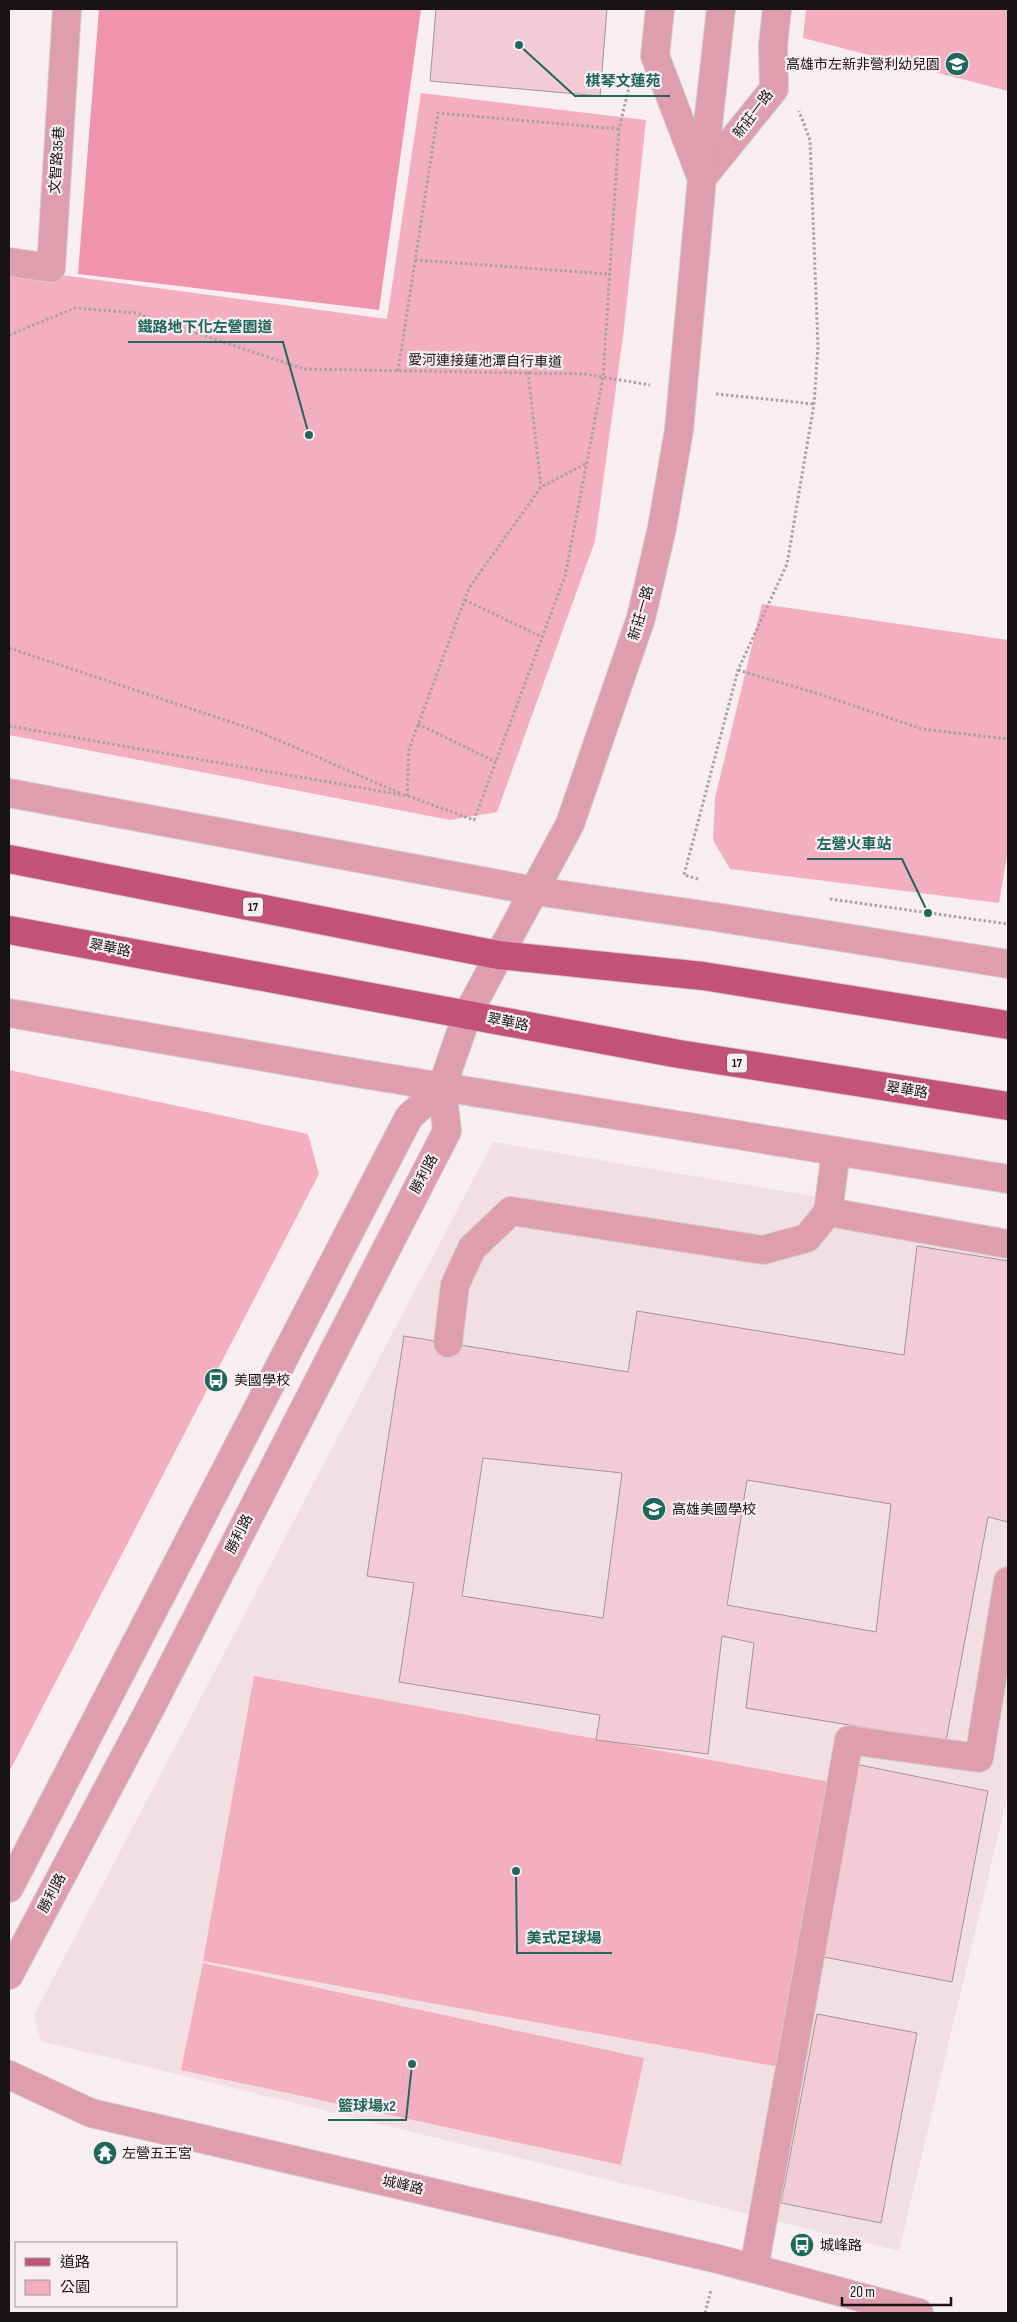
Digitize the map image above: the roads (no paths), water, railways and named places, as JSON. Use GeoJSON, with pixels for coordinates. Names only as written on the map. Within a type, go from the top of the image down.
{"type":"FeatureCollection","features":[{"type":"Feature","properties":{"kind":"main road","name":"17"},"geometry":{"type":"LineString","coordinates":[[9,859],[498,954],[703,976],[1008,1025]]}},
{"type":"Feature","properties":{"kind":"main road","name":"翠華路"},"geometry":{"type":"LineString","coordinates":[[9,930],[680,1054],[1008,1106]]}},
{"type":"Feature","properties":{"kind":"street","name":"文智路35巷"},"geometry":{"type":"LineString","coordinates":[[9,262],[51,268],[67,9]]}},
{"type":"Feature","properties":{"kind":"street","name":"新莊一路"},"geometry":{"type":"LineString","coordinates":[[660,9],[656,56],[702,178]]}},
{"type":"Feature","properties":{"kind":"street","name":"新莊一路"},"geometry":{"type":"LineString","coordinates":[[467,1015],[498,954],[570,824],[641,618],[662,528],[684,390],[702,178],[721,9]]}},
{"type":"Feature","properties":{"kind":"street","name":"新莊一路"},"geometry":{"type":"LineString","coordinates":[[702,178],[774,90],[773,45],[777,9]]}},
{"type":"Feature","properties":{"kind":"street"},"geometry":{"type":"LineString","coordinates":[[9,793],[534,891],[716,917],[1008,964]]}},
{"type":"Feature","properties":{"kind":"street"},"geometry":{"type":"LineString","coordinates":[[9,1013],[442,1087],[1008,1179]]}},
{"type":"Feature","properties":{"kind":"street","name":"勝利路"},"geometry":{"type":"LineString","coordinates":[[9,1975],[151,1707],[446,1131],[442,1087],[467,1015]]}},
{"type":"Feature","properties":{"kind":"street","name":"勝利路"},"geometry":{"type":"LineString","coordinates":[[9,1888],[408,1117],[442,1087]]}},
{"type":"Feature","properties":{"kind":"street"},"geometry":{"type":"LineString","coordinates":[[448,1343],[455,1285],[472,1248],[511,1211],[763,1250],[806,1238],[828,1212],[836,1151]]}},
{"type":"Feature","properties":{"kind":"street"},"geometry":{"type":"LineString","coordinates":[[828,1212],[1008,1244]]}},
{"type":"Feature","properties":{"kind":"street"},"geometry":{"type":"LineString","coordinates":[[754,2268],[849,1740],[979,1758],[1008,1581]]}},
{"type":"Feature","properties":{"kind":"street","name":"城峰路"},"geometry":{"type":"LineString","coordinates":[[9,2075],[91,2113],[754,2268],[918,2313]]}},
{"type":"Feature","properties":{"kind":"place","name":"棋琴文蓮苑"},"geometry":{"type":"Point","coordinates":[519,45]}},
{"type":"Feature","properties":{"kind":"place","name":"高雄市左新非營利幼兒園"},"geometry":{"type":"Point","coordinates":[957,64]}},
{"type":"Feature","properties":{"kind":"place","name":"鐵路地下化左營園道"},"geometry":{"type":"Point","coordinates":[309,435]}},
{"type":"Feature","properties":{"kind":"place","name":"左營火車站"},"geometry":{"type":"Point","coordinates":[928,913]}},
{"type":"Feature","properties":{"kind":"place","name":"美國學校"},"geometry":{"type":"Point","coordinates":[216,1380]}},
{"type":"Feature","properties":{"kind":"place","name":"高雄美國學校"},"geometry":{"type":"Point","coordinates":[654,1509]}},
{"type":"Feature","properties":{"kind":"place","name":"美式足球場"},"geometry":{"type":"Point","coordinates":[516,1871]}},
{"type":"Feature","properties":{"kind":"place","name":"籃球場x2"},"geometry":{"type":"Point","coordinates":[412,2064]}},
{"type":"Feature","properties":{"kind":"place","name":"左營五王宮"},"geometry":{"type":"Point","coordinates":[105,2153]}},
{"type":"Feature","properties":{"kind":"place","name":"城峰路"},"geometry":{"type":"Point","coordinates":[802,2245]}}]}
